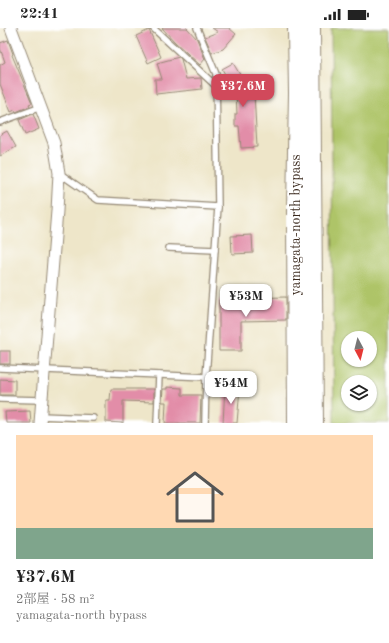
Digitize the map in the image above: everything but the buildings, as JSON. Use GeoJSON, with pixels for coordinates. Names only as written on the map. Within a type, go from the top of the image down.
{"type":"FeatureCollection","features":[{"type":"Feature","properties":{"kind":"highway","name":"yamagata-north bypass"},"geometry":{"type":"LineString","coordinates":[[297,28],[297,423]]}},
{"type":"Feature","properties":{"kind":"highway","name":"yamagata-north bypass"},"geometry":{"type":"LineString","coordinates":[[311,28],[314,423]]}},
{"type":"Feature","properties":{"kind":"street"},"geometry":{"type":"LineString","coordinates":[[11,28],[54,143],[59,173],[40,420]]}},
{"type":"Feature","properties":{"kind":"lane"},"geometry":{"type":"LineString","coordinates":[[153,28],[216,86]]}},
{"type":"Feature","properties":{"kind":"lane"},"geometry":{"type":"LineString","coordinates":[[197,28],[216,74],[218,207],[206,378],[205,423]]}},
{"type":"Feature","properties":{"kind":"lane"},"geometry":{"type":"LineString","coordinates":[[1,120],[40,107]]}},
{"type":"Feature","properties":{"kind":"lane"},"geometry":{"type":"LineString","coordinates":[[59,173],[98,200],[218,207]]}},
{"type":"Feature","properties":{"kind":"lane"},"geometry":{"type":"LineString","coordinates":[[169,248],[215,250]]}},
{"type":"Feature","properties":{"kind":"lane"},"geometry":{"type":"LineString","coordinates":[[0,368],[206,378]]}},
{"type":"Feature","properties":{"kind":"lane"},"geometry":{"type":"LineString","coordinates":[[157,423],[159,375]]}},
{"type":"Feature","properties":{"kind":"lane"},"geometry":{"type":"LineString","coordinates":[[0,399],[42,400]]}},
{"type":"Feature","properties":{"kind":"lane"},"geometry":{"type":"LineString","coordinates":[[40,420],[93,418]]}},
{"type":"Feature","properties":{"kind":"green space"},"geometry":{"type":"Polygon","coordinates":[[[331,28],[389,28],[389,423],[334,423],[331,28]]]}}]}
